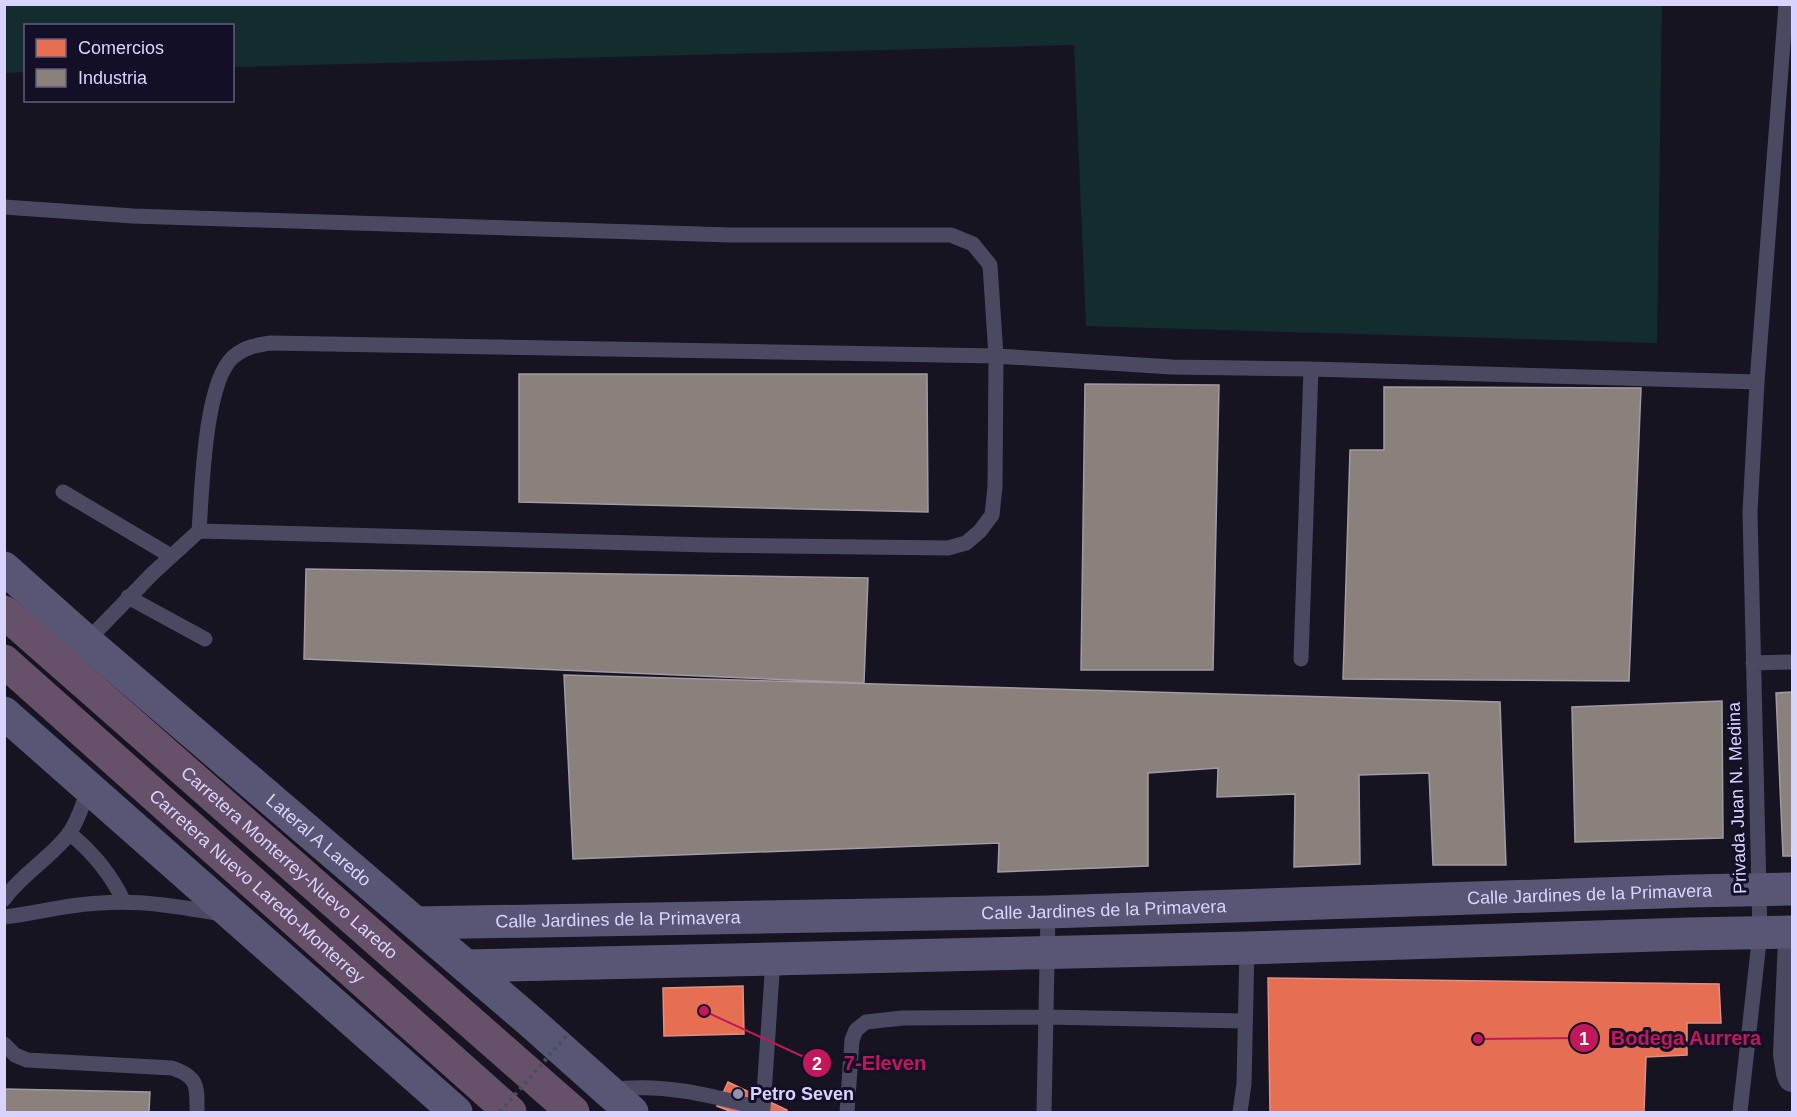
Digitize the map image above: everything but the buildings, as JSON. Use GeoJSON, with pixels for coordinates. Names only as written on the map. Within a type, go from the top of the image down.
{"type":"FeatureCollection","features":[{"type":"Feature","properties":{"kind":"highway","name":"Carretera Monterrey-Nuevo Laredo"},"geometry":{"type":"LineString","coordinates":[[4,612],[75,653],[573,1113]]}},
{"type":"Feature","properties":{"kind":"highway","name":"Carretera Nuevo Laredo-Monterrey"},"geometry":{"type":"LineString","coordinates":[[4,661],[510,1113]]}},
{"type":"Feature","properties":{"kind":"street","name":"Lateral A Laredo"},"geometry":{"type":"LineString","coordinates":[[4,568],[75,653],[416,923],[632,1113]]}},
{"type":"Feature","properties":{"kind":"street"},"geometry":{"type":"LineString","coordinates":[[4,713],[456,1113]]}},
{"type":"Feature","properties":{"kind":"street","name":"Calle Jardines de la Primavera"},"geometry":{"type":"LineString","coordinates":[[416,923],[1048,912],[1690,891],[1792,890]]}},
{"type":"Feature","properties":{"kind":"street"},"geometry":{"type":"LineString","coordinates":[[1689,934],[1690,891]]}},
{"type":"Feature","properties":{"kind":"street"},"geometry":{"type":"LineString","coordinates":[[466,966],[1247,948],[1792,932]]}},
{"type":"Feature","properties":{"kind":"street"},"geometry":{"type":"LineString","coordinates":[[1792,940],[1787,1054],[1792,1078]]}},
{"type":"Feature","properties":{"kind":"lane","name":"Privada Juan N. Medina"},"geometry":{"type":"LineString","coordinates":[[1740,1113],[1760,933],[1750,512],[1757,382],[1786,4]]}},
{"type":"Feature","properties":{"kind":"lane"},"geometry":{"type":"LineString","coordinates":[[4,207],[133,216],[730,235],[951,235],[973,244],[990,265],[996,356],[995,487],[992,515],[980,531],[966,543],[948,548],[708,545],[199,531],[171,555],[75,653]]}},
{"type":"Feature","properties":{"kind":"lane"},"geometry":{"type":"LineString","coordinates":[[199,531],[211,413],[220,378],[231,359],[247,347],[271,343],[996,356],[1172,367],[1757,382]]}},
{"type":"Feature","properties":{"kind":"lane"},"geometry":{"type":"LineString","coordinates":[[1301,658],[1311,369]]}},
{"type":"Feature","properties":{"kind":"lane"},"geometry":{"type":"LineString","coordinates":[[63,492],[171,555]]}},
{"type":"Feature","properties":{"kind":"lane"},"geometry":{"type":"LineString","coordinates":[[129,597],[205,639]]}},
{"type":"Feature","properties":{"kind":"lane"},"geometry":{"type":"LineString","coordinates":[[1753,663],[1792,662]]}},
{"type":"Feature","properties":{"kind":"lane"},"geometry":{"type":"LineString","coordinates":[[4,899],[21,878],[51,853],[69,833],[80,813],[89,788]]}},
{"type":"Feature","properties":{"kind":"lane"},"geometry":{"type":"LineString","coordinates":[[69,833],[102,864],[124,902]]}},
{"type":"Feature","properties":{"kind":"lane"},"geometry":{"type":"LineString","coordinates":[[4,917],[72,906],[124,902],[164,905],[231,915]]}},
{"type":"Feature","properties":{"kind":"lane"},"geometry":{"type":"LineString","coordinates":[[1044,1113],[1048,912]]}},
{"type":"Feature","properties":{"kind":"lane"},"geometry":{"type":"LineString","coordinates":[[1240,1113],[1244,1084],[1247,948]]}},
{"type":"Feature","properties":{"kind":"lane"},"geometry":{"type":"LineString","coordinates":[[607,1091],[644,1088],[683,1090],[763,1111],[773,959]]}},
{"type":"Feature","properties":{"kind":"lane"},"geometry":{"type":"LineString","coordinates":[[847,1113],[852,1040],[856,1030],[866,1023],[903,1018],[1046,1017],[1244,1021]]}},
{"type":"Feature","properties":{"kind":"lane"},"geometry":{"type":"LineString","coordinates":[[4,1044],[15,1055],[27,1060],[172,1068],[184,1072],[193,1078],[197,1090],[197,1113]]}},
{"type":"Feature","properties":{"kind":"path"},"geometry":{"type":"LineString","coordinates":[[500,1113],[567,1035]]}},
{"type":"Feature","properties":{"kind":"green space"},"geometry":{"type":"Polygon","coordinates":[[[4,5],[1662,5],[1657,343],[1086,326],[1074,45],[234,67],[234,24],[24,24],[24,72],[5,73],[4,5]]]}},
{"type":"Feature","properties":{"kind":"place","name":"7-Eleven"},"geometry":{"type":"Point","coordinates":[704,1011]}},
{"type":"Feature","properties":{"kind":"place","name":"Bodega Aurrera"},"geometry":{"type":"Point","coordinates":[1478,1039]}},
{"type":"Feature","properties":{"kind":"place","name":"Petro Seven"},"geometry":{"type":"Point","coordinates":[738,1094]}}]}
